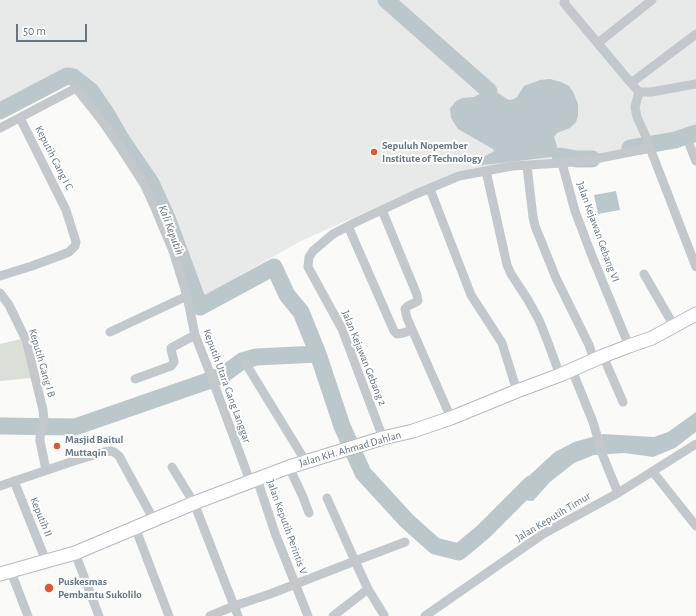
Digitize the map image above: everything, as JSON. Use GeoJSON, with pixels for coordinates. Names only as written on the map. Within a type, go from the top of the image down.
{"type":"FeatureCollection","features":[{"type":"Feature","properties":{"kind":"street"},"geometry":{"type":"LineString","coordinates":[[565,0],[564,3],[640,92],[651,92],[696,84]]}},
{"type":"Feature","properties":{"kind":"street"},"geometry":{"type":"LineString","coordinates":[[598,43],[652,0]]}},
{"type":"Feature","properties":{"kind":"street"},"geometry":{"type":"LineString","coordinates":[[631,83],[696,34]]}},
{"type":"Feature","properties":{"kind":"street","name":"Keputih Utara Gang Langgar"},"geometry":{"type":"LineString","coordinates":[[20,118],[76,88],[115,140],[144,184],[173,251],[187,296],[195,335],[253,480]]}},
{"type":"Feature","properties":{"kind":"street"},"geometry":{"type":"LineString","coordinates":[[640,92],[635,107],[637,117],[649,144],[696,267]]}},
{"type":"Feature","properties":{"kind":"street"},"geometry":{"type":"LineString","coordinates":[[0,128],[20,118]]}},
{"type":"Feature","properties":{"kind":"street","name":"Keputih Gang I C"},"geometry":{"type":"LineString","coordinates":[[0,276],[69,252],[76,242],[66,210],[20,118]]}},
{"type":"Feature","properties":{"kind":"street"},"geometry":{"type":"LineString","coordinates":[[412,330],[397,334],[394,332],[348,226],[459,176],[512,166],[590,160],[649,144]]}},
{"type":"Feature","properties":{"kind":"street"},"geometry":{"type":"LineString","coordinates":[[690,146],[696,161]]}},
{"type":"Feature","properties":{"kind":"street","name":"Jalan Kejawan Gebang VI"},"geometry":{"type":"LineString","coordinates":[[562,163],[577,217],[629,346]]}},
{"type":"Feature","properties":{"kind":"street"},"geometry":{"type":"LineString","coordinates":[[527,166],[535,226],[556,278],[589,345],[599,358],[623,402]]}},
{"type":"Feature","properties":{"kind":"street"},"geometry":{"type":"LineString","coordinates":[[486,171],[511,274],[528,300],[593,422],[618,493]]}},
{"type":"Feature","properties":{"kind":"street"},"geometry":{"type":"LineString","coordinates":[[430,188],[471,295],[502,343],[517,391]]}},
{"type":"Feature","properties":{"kind":"street"},"geometry":{"type":"LineString","coordinates":[[382,210],[418,299],[405,309],[407,318],[451,418]]}},
{"type":"Feature","properties":{"kind":"street","name":"Jalan Kejawan Gebang 2"},"geometry":{"type":"LineString","coordinates":[[348,226],[333,234],[313,251],[309,257],[308,267],[342,329],[383,438]]}},
{"type":"Feature","properties":{"kind":"street"},"geometry":{"type":"LineString","coordinates":[[644,274],[674,326]]}},
{"type":"Feature","properties":{"kind":"street","name":"Keputih Gang I B"},"geometry":{"type":"LineString","coordinates":[[0,293],[14,314],[26,340],[43,410],[44,420],[40,441],[46,470]]}},
{"type":"Feature","properties":{"kind":"street"},"geometry":{"type":"LineString","coordinates":[[110,332],[187,296]]}},
{"type":"Feature","properties":{"kind":"street","name":"Jalan KH. Ahmad Dahlan"},"geometry":{"type":"LineString","coordinates":[[5,573],[74,553],[253,480],[289,467],[383,438],[413,431],[451,418],[652,338],[696,314]]}},
{"type":"Feature","properties":{"kind":"street"},"geometry":{"type":"LineString","coordinates":[[135,379],[171,366],[174,362],[171,348],[195,335]]}},
{"type":"Feature","properties":{"kind":"street"},"geometry":{"type":"LineString","coordinates":[[246,364],[306,462]]}},
{"type":"Feature","properties":{"kind":"street","name":"Jalan Keputih Timur"},"geometry":{"type":"LineString","coordinates":[[425,616],[543,534],[618,493],[696,444]]}},
{"type":"Feature","properties":{"kind":"street"},"geometry":{"type":"LineString","coordinates":[[0,486],[104,452],[114,452],[119,456],[153,521]]}},
{"type":"Feature","properties":{"kind":"street"},"geometry":{"type":"LineString","coordinates":[[172,467],[194,504],[238,616]]}},
{"type":"Feature","properties":{"kind":"street"},"geometry":{"type":"LineString","coordinates":[[289,467],[309,514]]}},
{"type":"Feature","properties":{"kind":"street"},"geometry":{"type":"LineString","coordinates":[[653,472],[694,520]]}},
{"type":"Feature","properties":{"kind":"street","name":"Jalan Keputih Perintis V"},"geometry":{"type":"LineString","coordinates":[[253,480],[296,583],[308,616]]}},
{"type":"Feature","properties":{"kind":"street","name":"Keputih II"},"geometry":{"type":"LineString","coordinates":[[14,481],[46,561]]}},
{"type":"Feature","properties":{"kind":"street"},"geometry":{"type":"LineString","coordinates":[[327,498],[368,589],[384,615]]}},
{"type":"Feature","properties":{"kind":"street"},"geometry":{"type":"LineString","coordinates":[[134,528],[169,616]]}},
{"type":"Feature","properties":{"kind":"street"},"geometry":{"type":"LineString","coordinates":[[210,616],[405,542]]}},
{"type":"Feature","properties":{"kind":"street"},"geometry":{"type":"LineString","coordinates":[[74,553],[99,616]]}},
{"type":"Feature","properties":{"kind":"street"},"geometry":{"type":"LineString","coordinates":[[5,573],[28,616]]}},
{"type":"Feature","properties":{"kind":"street"},"geometry":{"type":"LineString","coordinates":[[333,616],[368,589]]}},
{"type":"Feature","properties":{"kind":"shaded area","name":"Sepuluh Nopember Institute of Technology"},"geometry":{"type":"Polygon","coordinates":[[[0,0],[696,0],[696,126],[647,140],[576,165],[475,174],[424,186],[301,241],[203,296],[158,186],[113,114],[80,73],[0,113],[0,0]]]}},
{"type":"Feature","properties":{"kind":"shaded area"},"geometry":{"type":"Polygon","coordinates":[[[550,79],[569,86],[578,104],[578,116],[576,122],[570,128],[557,133],[554,137],[560,156],[475,166],[481,158],[494,151],[458,129],[451,118],[450,108],[456,101],[462,98],[474,97],[491,91],[495,91],[510,100],[517,97],[524,86],[540,80],[550,79]]]}},
{"type":"Feature","properties":{"kind":"shaded area"},"geometry":{"type":"Polygon","coordinates":[[[616,191],[620,210],[598,214],[594,195],[616,191]]]}},
{"type":"Feature","properties":{"kind":"shaded area"},"geometry":{"type":"Polygon","coordinates":[[[21,339],[31,378],[0,381],[0,344],[21,339]]]}},
{"type":"Feature","properties":{"kind":"shaded area"},"geometry":{"type":"Polygon","coordinates":[[[696,412],[696,432],[675,448],[653,457],[624,453],[594,455],[574,463],[550,482],[533,501],[513,499],[531,474],[555,452],[574,442],[603,434],[654,437],[668,432],[696,412]]]}},
{"type":"Feature","properties":{"kind":"waterway"},"geometry":{"type":"LineString","coordinates":[[386,0],[489,91]]}},
{"type":"Feature","properties":{"kind":"waterway","name":"Kali Keputih"},"geometry":{"type":"LineString","coordinates":[[0,111],[67,76],[73,77],[91,91],[151,183],[167,218],[200,307],[274,267],[287,295],[301,312],[318,354]]}},
{"type":"Feature","properties":{"kind":"waterway"},"geometry":{"type":"LineString","coordinates":[[630,148],[675,140],[696,133]]}},
{"type":"Feature","properties":{"kind":"waterway"},"geometry":{"type":"LineString","coordinates":[[560,156],[577,159],[592,159]]}},
{"type":"Feature","properties":{"kind":"waterway"},"geometry":{"type":"LineString","coordinates":[[0,426],[75,427],[223,375],[242,361],[256,357],[318,354],[342,426],[363,473],[407,521],[435,546],[459,552],[483,532],[531,484]]}},
{"type":"Feature","properties":{"kind":"place","name":"Sepuluh Nopember Institute of Technology"},"geometry":{"type":"Point","coordinates":[374,152]}},
{"type":"Feature","properties":{"kind":"place","name":"Masjid Baitul Muttaqin"},"geometry":{"type":"Point","coordinates":[57,446]}},
{"type":"Feature","properties":{"kind":"place","name":"Puskesmas Pembantu Sukolilo"},"geometry":{"type":"Point","coordinates":[49,588]}}]}
